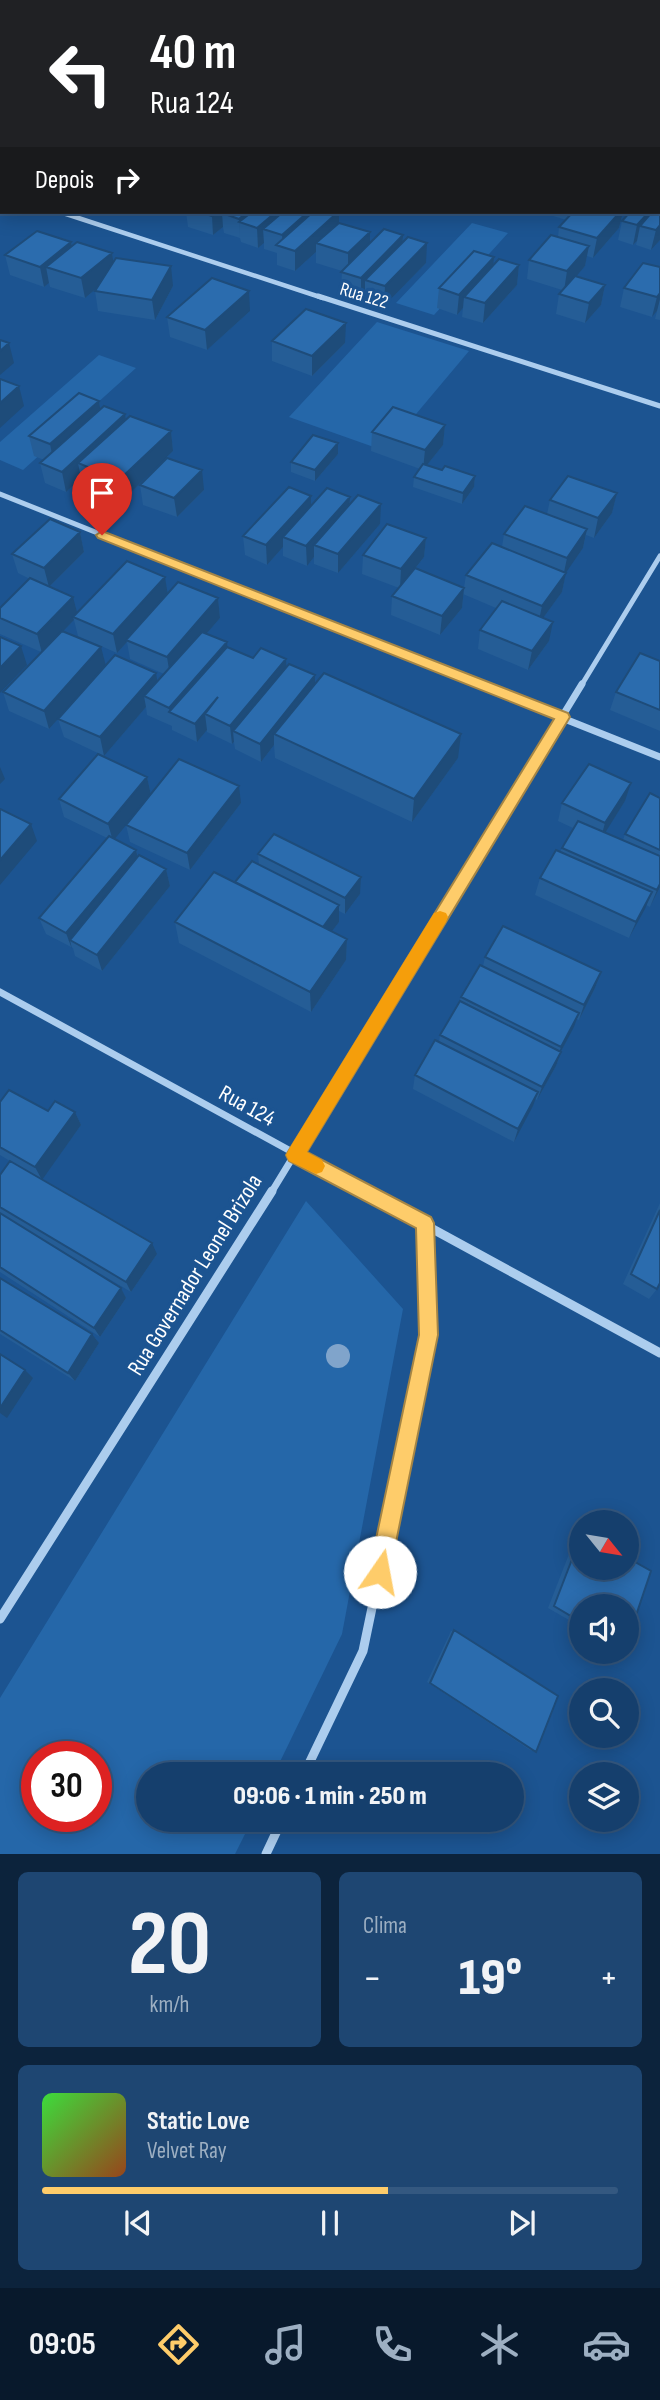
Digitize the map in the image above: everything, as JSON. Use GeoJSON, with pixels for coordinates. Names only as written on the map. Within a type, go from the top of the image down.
{"type":"FeatureCollection","features":[{"type":"Feature","properties":{"kind":"street","name":"Rua 122"},"geometry":{"type":"LineString","coordinates":[[67,214],[233,270],[473,344],[660,406]]}},
{"type":"Feature","properties":{"kind":"street"},"geometry":{"type":"LineString","coordinates":[[0,494],[660,757]]}},
{"type":"Feature","properties":{"kind":"street","name":"Rua Governador Leonel Brizola"},"geometry":{"type":"LineString","coordinates":[[0,1619],[295,1155],[660,556]]}},
{"type":"Feature","properties":{"kind":"street","name":"Rua 124"},"geometry":{"type":"LineString","coordinates":[[0,992],[660,1353]]}},
{"type":"Feature","properties":{"kind":"street"},"geometry":{"type":"LineString","coordinates":[[310,1762],[363,1651],[429,1335],[425,1223]]}},
{"type":"Feature","properties":{"kind":"street"},"geometry":{"type":"LineString","coordinates":[[266,1854],[276,1832]]}},
{"type":"Feature","properties":{"kind":"shaded area"},"geometry":{"type":"Polygon","coordinates":[[[472,223],[508,233],[434,315],[396,303],[472,223]]]}},
{"type":"Feature","properties":{"kind":"shaded area"},"geometry":{"type":"Polygon","coordinates":[[[377,322],[469,351],[385,451],[289,417],[377,322]]]}},
{"type":"Feature","properties":{"kind":"shaded area"},"geometry":{"type":"Polygon","coordinates":[[[99,355],[136,368],[23,470],[0,460],[0,442],[99,355]]]}},
{"type":"Feature","properties":{"kind":"shaded area"},"geometry":{"type":"Polygon","coordinates":[[[306,1201],[403,1309],[342,1634],[280,1762],[136,1762],[136,1832],[246,1832],[235,1854],[0,1854],[0,1698],[306,1201]]]}},
{"type":"Feature","properties":{"kind":"building"},"geometry":{"type":"Polygon","coordinates":[[[225,214],[245,214],[239,219],[225,214]]]}},
{"type":"Feature","properties":{"kind":"building"},"geometry":{"type":"Polygon","coordinates":[[[249,214],[274,214],[257,228],[239,222],[249,214]]]}},
{"type":"Feature","properties":{"kind":"building"},"geometry":{"type":"Polygon","coordinates":[[[281,214],[306,214],[282,235],[263,229],[281,214]]]}},
{"type":"Feature","properties":{"kind":"building"},"geometry":{"type":"Polygon","coordinates":[[[311,214],[336,214],[295,251],[276,245],[311,214]]]}},
{"type":"Feature","properties":{"kind":"building"},"geometry":{"type":"Polygon","coordinates":[[[571,214],[618,214],[597,238],[559,227],[571,214]]]}},
{"type":"Feature","properties":{"kind":"building"},"geometry":{"type":"Polygon","coordinates":[[[628,214],[647,214],[637,225],[622,221],[628,214]]]}},
{"type":"Feature","properties":{"kind":"building"},"geometry":{"type":"Polygon","coordinates":[[[650,214],[660,214],[660,225],[656,230],[640,226],[650,214]]]}},
{"type":"Feature","properties":{"kind":"building"},"geometry":{"type":"Polygon","coordinates":[[[339,223],[370,232],[348,253],[316,243],[339,223]]]}},
{"type":"Feature","properties":{"kind":"building"},"geometry":{"type":"Polygon","coordinates":[[[384,229],[403,235],[361,278],[341,272],[384,229]]]}},
{"type":"Feature","properties":{"kind":"building"},"geometry":{"type":"Polygon","coordinates":[[[37,231],[71,242],[40,267],[5,255],[37,231]]]}},
{"type":"Feature","properties":{"kind":"building"},"geometry":{"type":"Polygon","coordinates":[[[551,235],[589,246],[567,271],[529,260],[551,235]]]}},
{"type":"Feature","properties":{"kind":"building"},"geometry":{"type":"Polygon","coordinates":[[[408,237],[427,243],[385,286],[365,280],[408,237]]]}},
{"type":"Feature","properties":{"kind":"building"},"geometry":{"type":"Polygon","coordinates":[[[77,242],[112,253],[81,278],[46,267],[77,242]]]}},
{"type":"Feature","properties":{"kind":"building"},"geometry":{"type":"Polygon","coordinates":[[[474,251],[494,257],[459,295],[439,288],[474,251]]]}},
{"type":"Feature","properties":{"kind":"building"},"geometry":{"type":"Polygon","coordinates":[[[116,258],[171,266],[152,300],[95,291],[116,258]]]}},
{"type":"Feature","properties":{"kind":"building"},"geometry":{"type":"Polygon","coordinates":[[[499,259],[519,265],[485,303],[464,297],[499,259]]]}},
{"type":"Feature","properties":{"kind":"building"},"geometry":{"type":"Polygon","coordinates":[[[643,263],[660,267],[660,293],[657,297],[624,288],[643,263]]]}},
{"type":"Feature","properties":{"kind":"building"},"geometry":{"type":"Polygon","coordinates":[[[575,276],[605,285],[589,303],[559,294],[575,276]]]}},
{"type":"Feature","properties":{"kind":"building"},"geometry":{"type":"Polygon","coordinates":[[[212,278],[249,291],[205,330],[167,317],[212,278]]]}},
{"type":"Feature","properties":{"kind":"building"},"geometry":{"type":"Polygon","coordinates":[[[306,309],[346,323],[312,356],[272,341],[306,309]]]}},
{"type":"Feature","properties":{"kind":"building"},"geometry":{"type":"Polygon","coordinates":[[[0,340],[9,343],[0,351],[0,340]]]}},
{"type":"Feature","properties":{"kind":"building"},"geometry":{"type":"Polygon","coordinates":[[[0,379],[19,386],[0,403],[0,379]]]}},
{"type":"Feature","properties":{"kind":"building"},"geometry":{"type":"Polygon","coordinates":[[[79,393],[99,401],[50,444],[29,436],[79,393]]]}},
{"type":"Feature","properties":{"kind":"building"},"geometry":{"type":"Polygon","coordinates":[[[104,406],[125,414],[62,472],[40,463],[104,406]]]}},
{"type":"Feature","properties":{"kind":"building"},"geometry":{"type":"Polygon","coordinates":[[[393,407],[445,425],[425,450],[372,432],[393,407]]]}},
{"type":"Feature","properties":{"kind":"building"},"geometry":{"type":"Polygon","coordinates":[[[130,416],[171,431],[119,480],[78,463],[130,416]]]}},
{"type":"Feature","properties":{"kind":"building"},"geometry":{"type":"Polygon","coordinates":[[[313,435],[338,443],[315,470],[291,462],[313,435]]]}},
{"type":"Feature","properties":{"kind":"building"},"geometry":{"type":"Polygon","coordinates":[[[167,458],[202,470],[174,498],[140,485],[167,458]]]}},
{"type":"Feature","properties":{"kind":"building"},"geometry":{"type":"Polygon","coordinates":[[[423,464],[442,470],[445,466],[475,476],[463,493],[414,477],[423,464]]]}},
{"type":"Feature","properties":{"kind":"building"},"geometry":{"type":"Polygon","coordinates":[[[568,476],[617,493],[598,518],[550,500],[568,476]]]}},
{"type":"Feature","properties":{"kind":"building"},"geometry":{"type":"Polygon","coordinates":[[[289,487],[311,496],[266,545],[243,536],[289,487]]]}},
{"type":"Feature","properties":{"kind":"building"},"geometry":{"type":"Polygon","coordinates":[[[327,488],[350,497],[306,546],[283,537],[327,488]]]}},
{"type":"Feature","properties":{"kind":"building"},"geometry":{"type":"Polygon","coordinates":[[[358,495],[381,504],[338,554],[314,545],[358,495]]]}},
{"type":"Feature","properties":{"kind":"building"},"geometry":{"type":"Polygon","coordinates":[[[525,506],[587,529],[567,558],[504,534],[525,506]]]}},
{"type":"Feature","properties":{"kind":"building"},"geometry":{"type":"Polygon","coordinates":[[[50,519],[80,532],[44,568],[12,554],[50,519]]]}},
{"type":"Feature","properties":{"kind":"building"},"geometry":{"type":"Polygon","coordinates":[[[387,524],[426,538],[401,569],[363,555],[387,524]]]}},
{"type":"Feature","properties":{"kind":"building"},"geometry":{"type":"Polygon","coordinates":[[[492,543],[566,573],[542,606],[466,575],[492,543]]]}},
{"type":"Feature","properties":{"kind":"building"},"geometry":{"type":"Polygon","coordinates":[[[127,561],[165,577],[113,634],[73,617],[127,561]]]}},
{"type":"Feature","properties":{"kind":"building"},"geometry":{"type":"Polygon","coordinates":[[[415,568],[464,588],[442,616],[392,596],[415,568]]]}},
{"type":"Feature","properties":{"kind":"building"},"geometry":{"type":"Polygon","coordinates":[[[30,578],[73,597],[37,634],[0,618],[0,608],[30,578]]]}},
{"type":"Feature","properties":{"kind":"building"},"geometry":{"type":"Polygon","coordinates":[[[178,582],[218,598],[167,657],[126,640],[178,582]]]}},
{"type":"Feature","properties":{"kind":"building"},"geometry":{"type":"Polygon","coordinates":[[[502,601],[553,622],[532,651],[480,630],[502,601]]]}},
{"type":"Feature","properties":{"kind":"building"},"geometry":{"type":"Polygon","coordinates":[[[62,631],[101,647],[44,711],[3,692],[62,631]]]}},
{"type":"Feature","properties":{"kind":"building"},"geometry":{"type":"Polygon","coordinates":[[[202,632],[227,642],[169,708],[144,696],[202,632]]]}},
{"type":"Feature","properties":{"kind":"building"},"geometry":{"type":"Polygon","coordinates":[[[0,637],[21,646],[0,668],[0,637]]]}},
{"type":"Feature","properties":{"kind":"building"},"geometry":{"type":"Polygon","coordinates":[[[227,647],[253,658],[261,648],[286,659],[230,726],[205,714],[218,697],[195,724],[169,712],[227,647]]]}},
{"type":"Feature","properties":{"kind":"building"},"geometry":{"type":"Polygon","coordinates":[[[640,653],[660,661],[660,710],[616,692],[640,653]]]}},
{"type":"Feature","properties":{"kind":"building"},"geometry":{"type":"Polygon","coordinates":[[[115,655],[156,673],[100,737],[58,719],[115,655]]]}},
{"type":"Feature","properties":{"kind":"building"},"geometry":{"type":"Polygon","coordinates":[[[289,664],[315,675],[260,744],[233,731],[289,664]]]}},
{"type":"Feature","properties":{"kind":"building"},"geometry":{"type":"Polygon","coordinates":[[[324,673],[461,734],[414,799],[274,734],[324,673]]]}},
{"type":"Feature","properties":{"kind":"building"},"geometry":{"type":"Polygon","coordinates":[[[98,754],[147,777],[108,824],[59,799],[98,754]]]}},
{"type":"Feature","properties":{"kind":"building"},"geometry":{"type":"Polygon","coordinates":[[[179,759],[239,786],[187,853],[126,825],[179,759]]]}},
{"type":"Feature","properties":{"kind":"building"},"geometry":{"type":"Polygon","coordinates":[[[589,764],[631,783],[605,823],[562,803],[589,764]]]}},
{"type":"Feature","properties":{"kind":"building"},"geometry":{"type":"Polygon","coordinates":[[[650,793],[660,798],[660,850],[625,834],[650,793]]]}},
{"type":"Feature","properties":{"kind":"building"},"geometry":{"type":"Polygon","coordinates":[[[0,809],[31,824],[0,860],[0,809]]]}},
{"type":"Feature","properties":{"kind":"building"},"geometry":{"type":"Polygon","coordinates":[[[578,821],[660,856],[660,884],[657,890],[562,848],[578,821]]]}},
{"type":"Feature","properties":{"kind":"building"},"geometry":{"type":"Polygon","coordinates":[[[274,834],[361,877],[345,898],[258,854],[274,834]]]}},
{"type":"Feature","properties":{"kind":"building"},"geometry":{"type":"Polygon","coordinates":[[[109,836],[136,850],[66,933],[39,918],[109,836]]]}},
{"type":"Feature","properties":{"kind":"building"},"geometry":{"type":"Polygon","coordinates":[[[556,850],[652,892],[636,922],[540,878],[556,850]]]}},
{"type":"Feature","properties":{"kind":"building"},"geometry":{"type":"Polygon","coordinates":[[[139,855],[166,869],[97,955],[70,940],[139,855]]]}},
{"type":"Feature","properties":{"kind":"building"},"geometry":{"type":"Polygon","coordinates":[[[252,861],[339,905],[323,927],[235,882],[252,861]]]}},
{"type":"Feature","properties":{"kind":"building"},"geometry":{"type":"Polygon","coordinates":[[[214,872],[347,939],[310,992],[175,922],[214,872]]]}},
{"type":"Feature","properties":{"kind":"building"},"geometry":{"type":"Polygon","coordinates":[[[503,926],[601,972],[584,1005],[485,957],[503,926]]]}},
{"type":"Feature","properties":{"kind":"building"},"geometry":{"type":"Polygon","coordinates":[[[480,965],[579,1013],[561,1047],[461,997],[480,965]]]}},
{"type":"Feature","properties":{"kind":"building"},"geometry":{"type":"Polygon","coordinates":[[[460,1001],[561,1052],[542,1087],[440,1035],[460,1001]]]}},
{"type":"Feature","properties":{"kind":"building"},"geometry":{"type":"Polygon","coordinates":[[[435,1040],[538,1092],[518,1129],[415,1075],[435,1040]]]}},
{"type":"Feature","properties":{"kind":"building"},"geometry":{"type":"Polygon","coordinates":[[[9,1090],[48,1111],[55,1101],[75,1112],[35,1167],[0,1147],[0,1102],[9,1090]]]}},
{"type":"Feature","properties":{"kind":"building"},"geometry":{"type":"Polygon","coordinates":[[[10,1161],[152,1243],[126,1282],[0,1207],[0,1175],[10,1161]]]}},
{"type":"Feature","properties":{"kind":"building"},"geometry":{"type":"Polygon","coordinates":[[[660,1210],[660,1283],[657,1289],[631,1274],[660,1210]]]}},
{"type":"Feature","properties":{"kind":"building"},"geometry":{"type":"Polygon","coordinates":[[[0,1213],[121,1288],[94,1328],[0,1267],[0,1213]]]}},
{"type":"Feature","properties":{"kind":"building"},"geometry":{"type":"Polygon","coordinates":[[[0,1278],[92,1334],[68,1373],[0,1330],[0,1278]]]}},
{"type":"Feature","properties":{"kind":"building"},"geometry":{"type":"Polygon","coordinates":[[[0,1354],[25,1370],[0,1408],[0,1354]]]}},
{"type":"Feature","properties":{"kind":"building"},"geometry":{"type":"Polygon","coordinates":[[[639,1564],[651,1571],[639,1607],[639,1594],[569,1594],[569,1615],[554,1606],[569,1567],[569,1580],[639,1580],[639,1564]]]}},
{"type":"Feature","properties":{"kind":"building"},"geometry":{"type":"Polygon","coordinates":[[[454,1630],[558,1696],[536,1752],[430,1683],[454,1630]]]}},
{"type":"Feature","properties":{"kind":"slow traffic"},"geometry":{"type":"LineString","coordinates":[[316,1166],[295,1155],[440,917]]}},
{"type":"Feature","properties":{"kind":"route"},"geometry":{"type":"LineString","coordinates":[[102,535],[563,717],[295,1155],[425,1223],[429,1335],[380,1572]]}}]}
